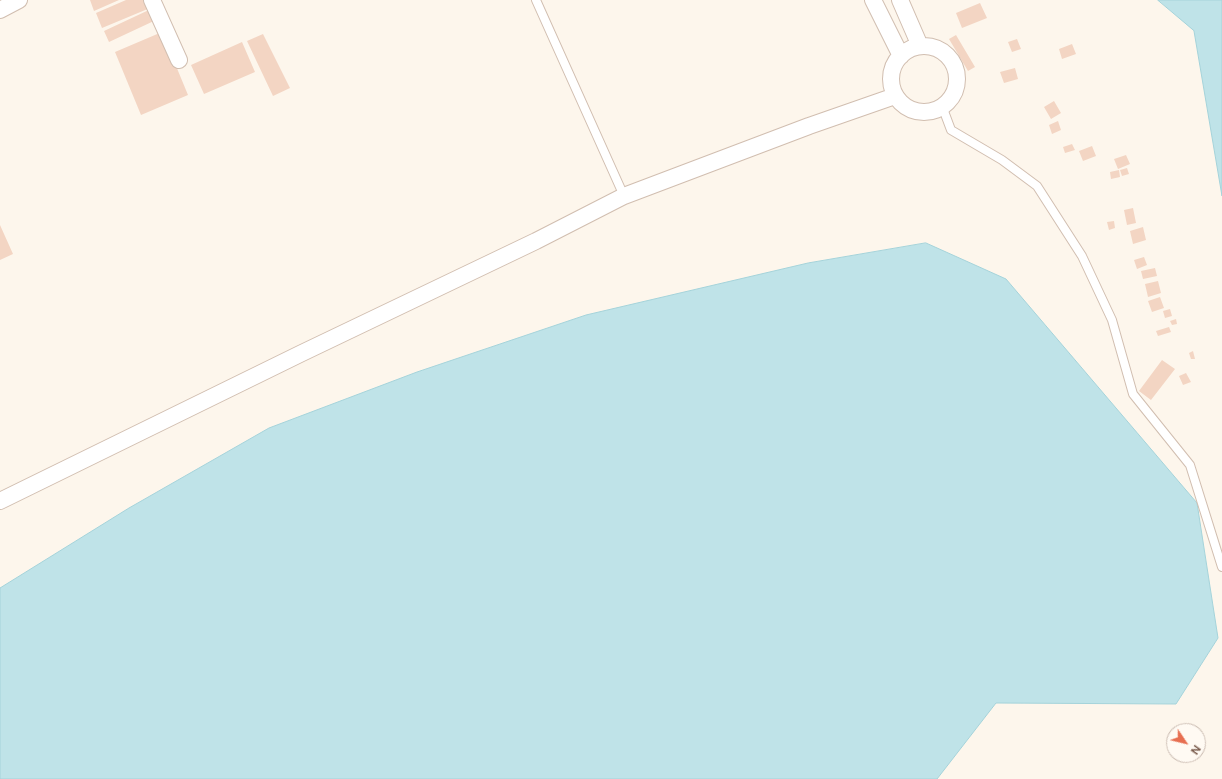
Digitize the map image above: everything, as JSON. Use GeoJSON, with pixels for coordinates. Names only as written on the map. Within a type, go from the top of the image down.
{"type":"FeatureCollection","features":[{"type":"Feature","properties":{"kind":"street"},"geometry":{"type":"LineString","coordinates":[[0,10],[18,0]]}},
{"type":"Feature","properties":{"kind":"street"},"geometry":{"type":"LineString","coordinates":[[152,0],[179,60]]}},
{"type":"Feature","properties":{"kind":"street"},"geometry":{"type":"LineString","coordinates":[[873,0],[901,56]]}},
{"type":"Feature","properties":{"kind":"street"},"geometry":{"type":"LineString","coordinates":[[900,0],[920,46]]}},
{"type":"Feature","properties":{"kind":"street"},"geometry":{"type":"LineString","coordinates":[[920,46],[931,47],[941,51],[950,58],[956,78],[955,89],[950,99],[942,106],[932,111],[921,112],[911,110],[906,107],[895,96],[891,86],[891,74],[894,64],[910,49],[920,46]]}},
{"type":"Feature","properties":{"kind":"street"},"geometry":{"type":"LineString","coordinates":[[0,501],[302,353],[536,241],[624,196],[809,126],[895,96]]}},
{"type":"Feature","properties":{"kind":"lane"},"geometry":{"type":"LineString","coordinates":[[536,0],[624,196]]}},
{"type":"Feature","properties":{"kind":"lane"},"geometry":{"type":"LineString","coordinates":[[942,106],[951,130],[1002,160],[1037,186],[1082,256],[1112,320],[1133,394],[1190,465],[1222,567]]}},
{"type":"Feature","properties":{"kind":"water"},"geometry":{"type":"Polygon","coordinates":[[[1158,0],[1222,0],[1222,196],[1194,31],[1158,0]]]}},
{"type":"Feature","properties":{"kind":"water"},"geometry":{"type":"Polygon","coordinates":[[[926,243],[1006,279],[1197,503],[1218,638],[1176,704],[996,703],[937,779],[0,779],[0,588],[129,508],[269,428],[417,372],[586,315],[808,263],[926,243]]]}},
{"type":"Feature","properties":{"kind":"building"},"geometry":{"type":"Polygon","coordinates":[[[90,0],[119,0],[94,11],[90,0]]]}},
{"type":"Feature","properties":{"kind":"building"},"geometry":{"type":"Polygon","coordinates":[[[126,0],[146,0],[150,8],[102,28],[96,13],[126,0]]]}},
{"type":"Feature","properties":{"kind":"building"},"geometry":{"type":"Polygon","coordinates":[[[980,3],[987,18],[962,28],[956,13],[980,3]]]}},
{"type":"Feature","properties":{"kind":"building"},"geometry":{"type":"Polygon","coordinates":[[[151,9],[156,20],[109,42],[104,31],[151,9]]]}},
{"type":"Feature","properties":{"kind":"building"},"geometry":{"type":"Polygon","coordinates":[[[162,32],[188,95],[141,115],[115,52],[162,32]]]}},
{"type":"Feature","properties":{"kind":"building"},"geometry":{"type":"Polygon","coordinates":[[[263,34],[290,88],[273,96],[247,41],[263,34]]]}},
{"type":"Feature","properties":{"kind":"building"},"geometry":{"type":"Polygon","coordinates":[[[956,35],[975,67],[968,71],[949,39],[956,35]]]}},
{"type":"Feature","properties":{"kind":"building"},"geometry":{"type":"Polygon","coordinates":[[[1017,39],[1021,49],[1012,52],[1008,42],[1017,39]]]}},
{"type":"Feature","properties":{"kind":"building"},"geometry":{"type":"Polygon","coordinates":[[[242,42],[255,72],[204,94],[191,65],[242,42]]]}},
{"type":"Feature","properties":{"kind":"building"},"geometry":{"type":"Polygon","coordinates":[[[1072,44],[1076,54],[1062,59],[1059,49],[1072,44]]]}},
{"type":"Feature","properties":{"kind":"building"},"geometry":{"type":"Polygon","coordinates":[[[1015,68],[1018,79],[1004,83],[1000,72],[1015,68]]]}},
{"type":"Feature","properties":{"kind":"building"},"geometry":{"type":"Polygon","coordinates":[[[1054,101],[1061,113],[1051,119],[1044,107],[1054,101]]]}},
{"type":"Feature","properties":{"kind":"building"},"geometry":{"type":"Polygon","coordinates":[[[1058,121],[1061,130],[1052,134],[1049,125],[1058,121]]]}},
{"type":"Feature","properties":{"kind":"building"},"geometry":{"type":"Polygon","coordinates":[[[1072,144],[1075,150],[1065,153],[1063,147],[1072,144]]]}},
{"type":"Feature","properties":{"kind":"building"},"geometry":{"type":"Polygon","coordinates":[[[1092,146],[1096,156],[1083,161],[1079,151],[1092,146]]]}},
{"type":"Feature","properties":{"kind":"building"},"geometry":{"type":"Polygon","coordinates":[[[1126,155],[1130,164],[1118,169],[1114,159],[1126,155]]]}},
{"type":"Feature","properties":{"kind":"building"},"geometry":{"type":"Polygon","coordinates":[[[1127,168],[1129,174],[1122,176],[1120,170],[1127,168]]]}},
{"type":"Feature","properties":{"kind":"building"},"geometry":{"type":"Polygon","coordinates":[[[1119,170],[1120,177],[1111,179],[1110,172],[1119,170]]]}},
{"type":"Feature","properties":{"kind":"building"},"geometry":{"type":"Polygon","coordinates":[[[1133,208],[1136,223],[1127,225],[1124,210],[1133,208]]]}},
{"type":"Feature","properties":{"kind":"building"},"geometry":{"type":"Polygon","coordinates":[[[1114,221],[1115,228],[1109,230],[1107,222],[1114,221]]]}},
{"type":"Feature","properties":{"kind":"building"},"geometry":{"type":"Polygon","coordinates":[[[0,225],[13,254],[0,260],[0,225]]]}},
{"type":"Feature","properties":{"kind":"building"},"geometry":{"type":"Polygon","coordinates":[[[1143,227],[1146,240],[1133,244],[1130,231],[1143,227]]]}},
{"type":"Feature","properties":{"kind":"building"},"geometry":{"type":"Polygon","coordinates":[[[1144,257],[1147,265],[1137,269],[1134,260],[1144,257]]]}},
{"type":"Feature","properties":{"kind":"building"},"geometry":{"type":"Polygon","coordinates":[[[1155,268],[1157,276],[1143,279],[1141,271],[1155,268]]]}},
{"type":"Feature","properties":{"kind":"building"},"geometry":{"type":"Polygon","coordinates":[[[1158,281],[1161,293],[1148,297],[1145,284],[1158,281]]]}},
{"type":"Feature","properties":{"kind":"building"},"geometry":{"type":"Polygon","coordinates":[[[1160,297],[1164,308],[1152,312],[1148,301],[1160,297]]]}},
{"type":"Feature","properties":{"kind":"building"},"geometry":{"type":"Polygon","coordinates":[[[1170,309],[1172,316],[1165,318],[1163,311],[1170,309]]]}},
{"type":"Feature","properties":{"kind":"building"},"geometry":{"type":"Polygon","coordinates":[[[1176,319],[1177,324],[1172,325],[1170,321],[1176,319]]]}},
{"type":"Feature","properties":{"kind":"building"},"geometry":{"type":"Polygon","coordinates":[[[1169,327],[1171,332],[1158,336],[1156,331],[1169,327]]]}},
{"type":"Feature","properties":{"kind":"building"},"geometry":{"type":"Polygon","coordinates":[[[1193,351],[1195,359],[1191,359],[1189,353],[1193,351]]]}},
{"type":"Feature","properties":{"kind":"building"},"geometry":{"type":"Polygon","coordinates":[[[1162,360],[1175,369],[1151,400],[1139,391],[1162,360]]]}},
{"type":"Feature","properties":{"kind":"building"},"geometry":{"type":"Polygon","coordinates":[[[1186,373],[1191,382],[1183,385],[1179,376],[1186,373]]]}}]}
